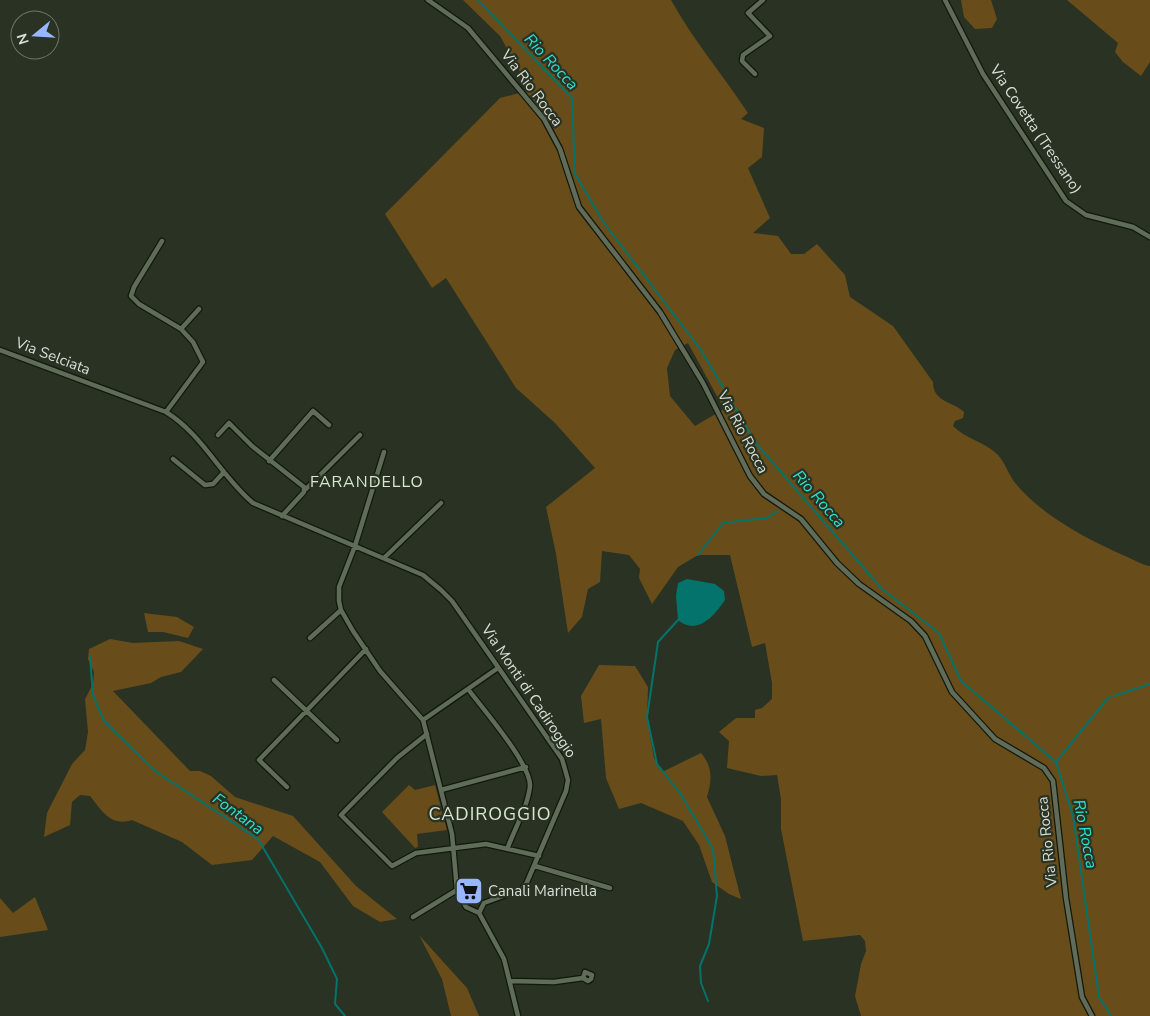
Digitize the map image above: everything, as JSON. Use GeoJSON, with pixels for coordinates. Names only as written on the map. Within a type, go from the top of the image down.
{"type":"FeatureCollection","features":[{"type":"Feature","properties":{"kind":"street","name":"Via Rio Rocca"},"geometry":{"type":"LineString","coordinates":[[428,0],[468,28],[544,119],[560,149],[579,207],[660,312],[703,383],[750,476],[764,494],[802,519],[837,563],[859,584],[911,621],[924,636],[952,692],[995,740],[1044,768],[1049,774],[1053,781],[1066,898],[1082,997],[1092,1016]]}},
{"type":"Feature","properties":{"kind":"street"},"geometry":{"type":"LineString","coordinates":[[755,74],[742,61],[744,55],[770,36],[748,13],[763,0]]}},
{"type":"Feature","properties":{"kind":"street","name":"Via Covetta (Tressano)"},"geometry":{"type":"LineString","coordinates":[[945,0],[983,74],[1066,201],[1086,215],[1142,231],[1150,237]]}},
{"type":"Feature","properties":{"kind":"street"},"geometry":{"type":"LineString","coordinates":[[162,241],[134,287],[131,296],[139,304],[181,328],[193,342],[203,362],[166,412]]}},
{"type":"Feature","properties":{"kind":"street"},"geometry":{"type":"LineString","coordinates":[[181,328],[199,309]]}},
{"type":"Feature","properties":{"kind":"street","name":"Via Selciata"},"geometry":{"type":"LineString","coordinates":[[0,350],[96,385]]}},
{"type":"Feature","properties":{"kind":"street","name":"Via Monti di Cadiroggio"},"geometry":{"type":"LineString","coordinates":[[96,385],[166,412],[186,425],[199,439],[235,487],[253,503],[423,575],[452,601],[546,735],[566,768],[568,780],[566,791],[535,866],[522,889],[484,903],[479,913]]}},
{"type":"Feature","properties":{"kind":"street"},"geometry":{"type":"LineString","coordinates":[[269,460],[313,411],[329,425]]}},
{"type":"Feature","properties":{"kind":"street"},"geometry":{"type":"LineString","coordinates":[[218,435],[229,424],[269,460],[306,489]]}},
{"type":"Feature","properties":{"kind":"street"},"geometry":{"type":"LineString","coordinates":[[282,516],[306,489],[360,436]]}},
{"type":"Feature","properties":{"kind":"street"},"geometry":{"type":"LineString","coordinates":[[384,452],[355,546],[339,587],[338,595],[341,610],[384,675],[423,720],[441,790],[453,848],[457,890],[466,906],[479,913],[482,922],[500,950],[518,1016]]}},
{"type":"Feature","properties":{"kind":"street"},"geometry":{"type":"LineString","coordinates":[[173,459],[205,485],[213,484],[224,472]]}},
{"type":"Feature","properties":{"kind":"street"},"geometry":{"type":"LineString","coordinates":[[384,558],[441,503]]}},
{"type":"Feature","properties":{"kind":"street"},"geometry":{"type":"LineString","coordinates":[[310,638],[341,610]]}},
{"type":"Feature","properties":{"kind":"street"},"geometry":{"type":"LineString","coordinates":[[287,788],[259,760],[366,649]]}},
{"type":"Feature","properties":{"kind":"street"},"geometry":{"type":"LineString","coordinates":[[423,720],[498,668]]}},
{"type":"Feature","properties":{"kind":"street"},"geometry":{"type":"LineString","coordinates":[[274,680],[337,740]]}},
{"type":"Feature","properties":{"kind":"street"},"geometry":{"type":"LineString","coordinates":[[468,689],[526,768],[530,784],[526,802],[508,847]]}},
{"type":"Feature","properties":{"kind":"street"},"geometry":{"type":"LineString","coordinates":[[427,734],[397,758],[341,815],[392,866],[416,853],[486,844],[508,847],[539,856]]}},
{"type":"Feature","properties":{"kind":"street"},"geometry":{"type":"LineString","coordinates":[[441,790],[526,768]]}},
{"type":"Feature","properties":{"kind":"street"},"geometry":{"type":"LineString","coordinates":[[535,866],[610,888]]}},
{"type":"Feature","properties":{"kind":"street"},"geometry":{"type":"LineString","coordinates":[[413,917],[457,890]]}},
{"type":"Feature","properties":{"kind":"street"},"geometry":{"type":"LineString","coordinates":[[510,981],[554,982],[583,978]]}},
{"type":"Feature","properties":{"kind":"shaded area"},"geometry":{"type":"Polygon","coordinates":[[[463,0],[671,0],[748,113],[741,119],[764,128],[762,157],[748,168],[770,218],[753,233],[778,236],[791,254],[804,254],[817,244],[845,275],[850,297],[893,326],[933,382],[936,394],[964,412],[963,418],[955,421],[953,426],[998,455],[1016,484],[1027,496],[1053,517],[1096,542],[1150,566],[1150,1016],[861,1016],[855,996],[861,964],[866,951],[865,941],[860,935],[803,941],[781,829],[781,799],[777,775],[761,776],[727,768],[729,741],[719,732],[736,718],[755,718],[755,710],[762,708],[772,699],[772,683],[765,643],[752,647],[730,555],[698,555],[678,567],[652,604],[639,578],[640,569],[629,555],[602,551],[600,582],[588,589],[582,617],[568,633],[556,554],[546,507],[595,468],[555,423],[516,388],[446,278],[432,288],[385,214],[500,98],[534,89],[525,81],[500,36],[463,0]],[[688,343],[675,350],[667,368],[670,396],[695,426],[724,409],[688,343]]]}},
{"type":"Feature","properties":{"kind":"shaded area"},"geometry":{"type":"Polygon","coordinates":[[[961,0],[991,0],[997,19],[992,28],[975,29],[964,17],[961,0]]]}},
{"type":"Feature","properties":{"kind":"shaded area"},"geometry":{"type":"Polygon","coordinates":[[[1067,0],[1150,0],[1150,62],[1141,76],[1123,62],[1115,52],[1118,43],[1067,0]]]}},
{"type":"Feature","properties":{"kind":"shaded area"},"geometry":{"type":"Polygon","coordinates":[[[144,613],[177,617],[194,627],[188,638],[163,632],[148,632],[144,613]]]}},
{"type":"Feature","properties":{"kind":"shaded area"},"geometry":{"type":"Polygon","coordinates":[[[110,639],[133,643],[179,641],[203,649],[181,672],[161,677],[151,683],[113,691],[190,771],[200,771],[211,776],[235,797],[293,816],[356,886],[397,919],[380,922],[353,906],[320,862],[273,836],[252,860],[212,865],[182,842],[132,820],[125,822],[113,819],[103,812],[90,796],[80,795],[72,802],[70,825],[44,837],[47,813],[72,764],[85,750],[88,732],[85,699],[93,684],[94,672],[88,659],[89,649],[110,639]]]}},
{"type":"Feature","properties":{"kind":"shaded area"},"geometry":{"type":"Polygon","coordinates":[[[599,665],[635,666],[648,687],[647,718],[654,758],[662,772],[701,753],[705,758],[710,774],[707,797],[725,836],[741,899],[729,894],[712,882],[699,845],[683,821],[641,803],[619,809],[606,778],[601,719],[584,723],[581,696],[599,665]]]}},
{"type":"Feature","properties":{"kind":"shaded area"},"geometry":{"type":"Polygon","coordinates":[[[409,785],[415,790],[435,785],[447,830],[417,834],[418,847],[415,848],[382,812],[409,785]]]}},
{"type":"Feature","properties":{"kind":"shaded area"},"geometry":{"type":"Polygon","coordinates":[[[35,897],[48,930],[0,937],[0,898],[13,913],[35,897]]]}},
{"type":"Feature","properties":{"kind":"shaded area"},"geometry":{"type":"Polygon","coordinates":[[[419,935],[467,988],[479,1016],[451,1016],[442,979],[419,935]]]}},
{"type":"Feature","properties":{"kind":"water"},"geometry":{"type":"Polygon","coordinates":[[[687,579],[715,584],[724,591],[725,600],[721,606],[710,618],[698,625],[692,626],[678,620],[676,596],[678,583],[687,579]]]}},
{"type":"Feature","properties":{"kind":"waterway","name":"Rio Rocca"},"geometry":{"type":"LineString","coordinates":[[478,0],[572,98],[575,174],[604,223],[701,350],[755,442],[882,589],[939,633],[961,681],[1056,762],[1073,816],[1099,997],[1111,1016]]}},
{"type":"Feature","properties":{"kind":"waterway"},"geometry":{"type":"LineString","coordinates":[[698,555],[723,523],[767,518],[778,511]]}},
{"type":"Feature","properties":{"kind":"waterway"},"geometry":{"type":"LineString","coordinates":[[678,620],[658,642],[647,717],[657,764],[680,793],[713,849],[717,896],[709,944],[700,966],[701,983],[708,1001]]}},
{"type":"Feature","properties":{"kind":"waterway","name":"Fontana"},"geometry":{"type":"LineString","coordinates":[[90,656],[93,695],[104,721],[155,771],[258,839],[322,948],[337,979],[335,1004],[345,1016]]}},
{"type":"Feature","properties":{"kind":"waterway"},"geometry":{"type":"LineString","coordinates":[[1114,696],[1150,684]]}},
{"type":"Feature","properties":{"kind":"waterway"},"geometry":{"type":"LineString","coordinates":[[1056,762],[1110,697]]}},
{"type":"Feature","properties":{"kind":"place","name":"Canali Marinella"},"geometry":{"type":"Point","coordinates":[469,891]}},
{"type":"Feature","properties":{"kind":"district","name":"FARANDELLO"},"geometry":{"type":"Point","coordinates":[367,482]}},
{"type":"Feature","properties":{"kind":"district","name":"CADIROGGIO"},"geometry":{"type":"Point","coordinates":[490,814]}}]}
